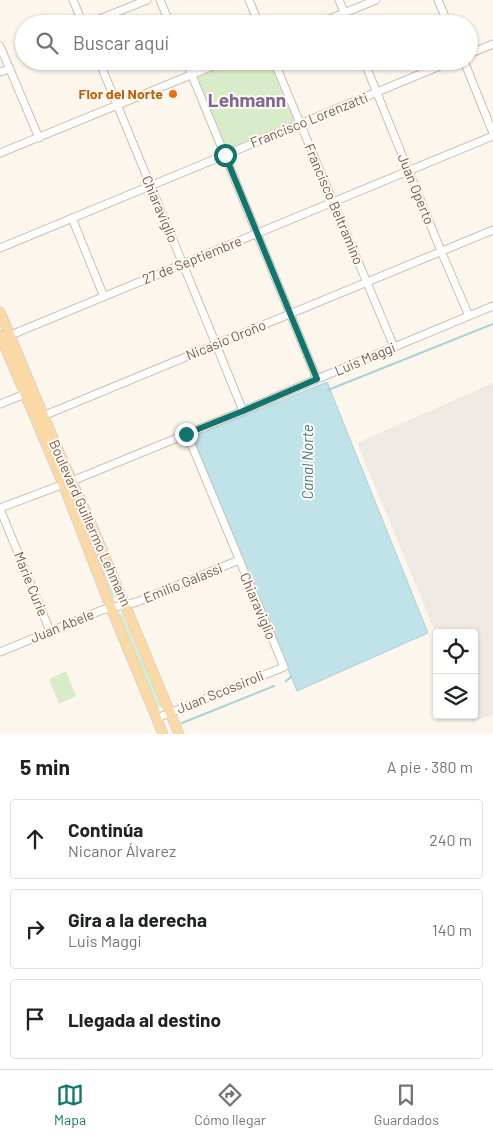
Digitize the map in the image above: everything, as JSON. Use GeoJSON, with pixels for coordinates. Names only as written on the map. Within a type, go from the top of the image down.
{"type":"FeatureCollection","features":[{"type":"Feature","properties":{"kind":"main road","name":"Boulevard Guillermo Lehmann"},"geometry":{"type":"LineString","coordinates":[[0,312],[4,337],[25,394],[67,483],[88,516],[179,734]]}},
{"type":"Feature","properties":{"kind":"main road","name":"Boulevard Guillermo Lehmann"},"geometry":{"type":"LineString","coordinates":[[4,337],[43,416],[111,608],[164,734]]}},
{"type":"Feature","properties":{"kind":"street"},"geometry":{"type":"LineString","coordinates":[[73,0],[79,15]]}},
{"type":"Feature","properties":{"kind":"street"},"geometry":{"type":"LineString","coordinates":[[110,15],[147,0]]}},
{"type":"Feature","properties":{"kind":"street"},"geometry":{"type":"LineString","coordinates":[[160,0],[166,15]]}},
{"type":"Feature","properties":{"kind":"street"},"geometry":{"type":"LineString","coordinates":[[249,0],[255,15]]}},
{"type":"Feature","properties":{"kind":"street"},"geometry":{"type":"LineString","coordinates":[[339,0],[344,13]]}},
{"type":"Feature","properties":{"kind":"street"},"geometry":{"type":"LineString","coordinates":[[339,15],[376,0]]}},
{"type":"Feature","properties":{"kind":"street"},"geometry":{"type":"LineString","coordinates":[[438,0],[444,15]]}},
{"type":"Feature","properties":{"kind":"street"},"geometry":{"type":"LineString","coordinates":[[478,50],[493,44]]}},
{"type":"Feature","properties":{"kind":"street"},"geometry":{"type":"LineString","coordinates":[[0,46],[39,138]]}},
{"type":"Feature","properties":{"kind":"street"},"geometry":{"type":"LineString","coordinates":[[0,72],[10,69]]}},
{"type":"Feature","properties":{"kind":"street","name":"Chiaraviglio"},"geometry":{"type":"LineString","coordinates":[[103,70],[243,411]]}},
{"type":"Feature","properties":{"kind":"street"},"geometry":{"type":"LineString","coordinates":[[190,70],[317,379]]}},
{"type":"Feature","properties":{"kind":"street"},"geometry":{"type":"LineString","coordinates":[[0,153],[204,70]]}},
{"type":"Feature","properties":{"kind":"street","name":"Francisco Beltramino"},"geometry":{"type":"LineString","coordinates":[[278,70],[394,347]]}},
{"type":"Feature","properties":{"kind":"street","name":"Juan Operto"},"geometry":{"type":"LineString","coordinates":[[368,70],[469,316]]}},
{"type":"Feature","properties":{"kind":"street","name":"Francisco Lorenzatti"},"geometry":{"type":"LineString","coordinates":[[0,248],[430,70]]}},
{"type":"Feature","properties":{"kind":"street"},"geometry":{"type":"LineString","coordinates":[[468,70],[493,134]]}},
{"type":"Feature","properties":{"kind":"street","name":"27 de Septiembre"},"geometry":{"type":"LineString","coordinates":[[4,337],[409,171],[493,134]]}},
{"type":"Feature","properties":{"kind":"street"},"geometry":{"type":"LineString","coordinates":[[72,218],[104,296]]}},
{"type":"Feature","properties":{"kind":"street","name":"Nicasio Oroño"},"geometry":{"type":"LineString","coordinates":[[43,416],[493,230]]}},
{"type":"Feature","properties":{"kind":"street","name":"Luis Maggi"},"geometry":{"type":"LineString","coordinates":[[0,508],[67,483],[243,411],[493,306]]}},
{"type":"Feature","properties":{"kind":"street"},"geometry":{"type":"LineString","coordinates":[[0,404],[25,394]]}},
{"type":"Feature","properties":{"kind":"street","name":"Chiaraviglio"},"geometry":{"type":"LineString","coordinates":[[186,434],[284,667]]}},
{"type":"Feature","properties":{"kind":"street","name":"Marie Curie"},"geometry":{"type":"LineString","coordinates":[[0,508],[50,631]]}},
{"type":"Feature","properties":{"kind":"street","name":"Emilio Galassi"},"geometry":{"type":"LineString","coordinates":[[126,605],[239,560]]}},
{"type":"Feature","properties":{"kind":"street","name":"Juan Abele"},"geometry":{"type":"LineString","coordinates":[[0,652],[102,610],[126,605]]}},
{"type":"Feature","properties":{"kind":"street","name":"Juan Scossiroli"},"geometry":{"type":"LineString","coordinates":[[157,718],[284,667]]}},
{"type":"Feature","properties":{"kind":"shaded area"},"geometry":{"type":"Polygon","coordinates":[[[493,383],[493,714],[473,722],[472,719],[478,719],[478,629],[434,629],[357,443],[493,383]]]}},
{"type":"Feature","properties":{"kind":"green space"},"geometry":{"type":"Polygon","coordinates":[[[214,70],[275,70],[297,122],[227,151],[196,78],[214,70]]]}},
{"type":"Feature","properties":{"kind":"green space"},"geometry":{"type":"Polygon","coordinates":[[[74,493],[117,597],[112,599],[70,494],[74,493]]]}},
{"type":"Feature","properties":{"kind":"green space"},"geometry":{"type":"Polygon","coordinates":[[[122,613],[162,706],[158,707],[118,614],[122,613]]]}},
{"type":"Feature","properties":{"kind":"green space"},"geometry":{"type":"Polygon","coordinates":[[[66,671],[76,696],[59,704],[49,679],[66,671]]]}},
{"type":"Feature","properties":{"kind":"water"},"geometry":{"type":"Polygon","coordinates":[[[327,382],[428,633],[297,691],[193,437],[327,382]]]}},
{"type":"Feature","properties":{"kind":"waterway","name":"Canal Norte"},"geometry":{"type":"LineString","coordinates":[[328,390],[493,324]]}},
{"type":"Feature","properties":{"kind":"waterway","name":"Canal Norte"},"geometry":{"type":"LineString","coordinates":[[286,681],[291,677]]}},
{"type":"Feature","properties":{"kind":"waterway","name":"Canal Norte"},"geometry":{"type":"LineString","coordinates":[[182,723],[274,686]]}},
{"type":"Feature","properties":{"kind":"place","name":"Flor del Norte"},"geometry":{"type":"Point","coordinates":[173,94]}},
{"type":"Feature","properties":{"kind":"district","name":"Lehmann"},"geometry":{"type":"Point","coordinates":[247,100]}},
{"type":"Feature","properties":{"kind":"route"},"geometry":{"type":"LineString","coordinates":[[186,434],[317,379],[225,155]]}}]}
